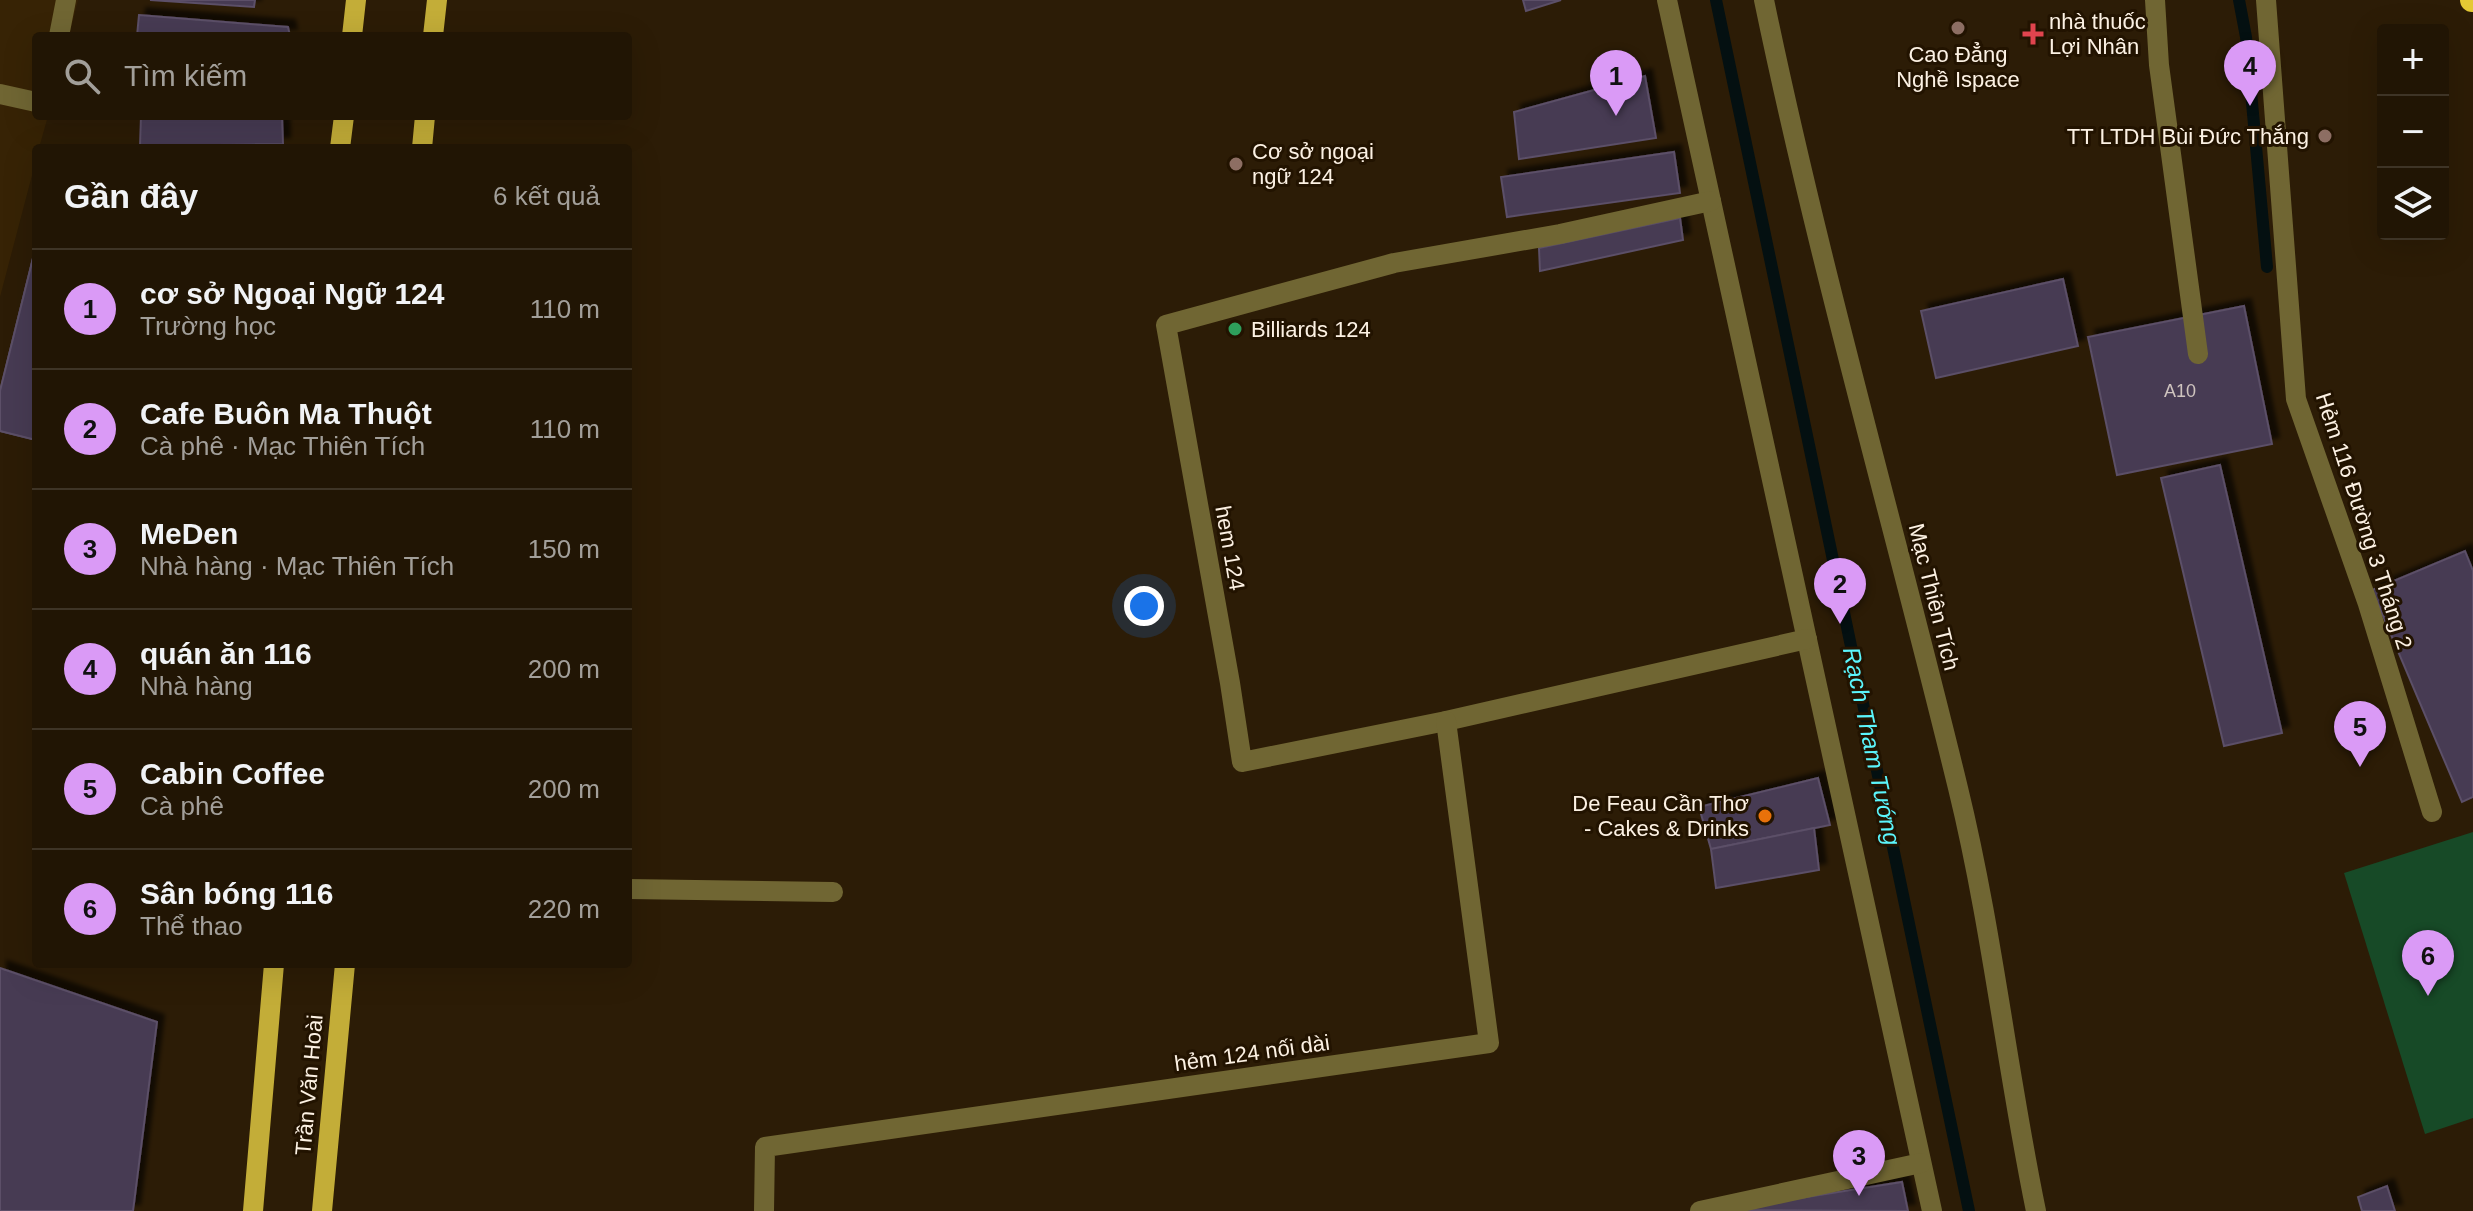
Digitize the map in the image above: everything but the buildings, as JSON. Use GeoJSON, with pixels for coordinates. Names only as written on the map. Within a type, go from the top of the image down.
{"type":"FeatureCollection","features":[{"type":"Feature","properties":{"kind":"main road"},"geometry":{"type":"LineString","coordinates":[[352,32],[356,0]]}},
{"type":"Feature","properties":{"kind":"main road"},"geometry":{"type":"LineString","coordinates":[[433,32],[437,0]]}},
{"type":"Feature","properties":{"kind":"main road"},"geometry":{"type":"LineString","coordinates":[[340,144],[344,120]]}},
{"type":"Feature","properties":{"kind":"main road"},"geometry":{"type":"LineString","coordinates":[[422,144],[425,120]]}},
{"type":"Feature","properties":{"kind":"main road","name":"Trần Văn Hoài"},"geometry":{"type":"LineString","coordinates":[[253,1211],[274,968]]}},
{"type":"Feature","properties":{"kind":"main road","name":"Trần Văn Hoài"},"geometry":{"type":"LineString","coordinates":[[322,1211],[345,968]]}},
{"type":"Feature","properties":{"kind":"street"},"geometry":{"type":"LineString","coordinates":[[60,32],[66,0]]}},
{"type":"Feature","properties":{"kind":"street"},"geometry":{"type":"LineString","coordinates":[[1667,0],[1932,1211]]}},
{"type":"Feature","properties":{"kind":"street","name":"Mạc Thiên Tích"},"geometry":{"type":"LineString","coordinates":[[1764,0],[1824,258],[1959,790],[2036,1211]]}},
{"type":"Feature","properties":{"kind":"street"},"geometry":{"type":"LineString","coordinates":[[2155,0],[2159,65],[2198,354]]}},
{"type":"Feature","properties":{"kind":"street","name":"Hẻm 116 Đường 3 Tháng 2"},"geometry":{"type":"LineString","coordinates":[[2266,0],[2296,399],[2368,604],[2432,812]]}},
{"type":"Feature","properties":{"kind":"street"},"geometry":{"type":"LineString","coordinates":[[0,94],[32,101]]}},
{"type":"Feature","properties":{"kind":"street","name":"hem 124"},"geometry":{"type":"LineString","coordinates":[[1711,201],[1560,234],[1394,263],[1166,325],[1242,762],[1446,721],[1807,639]]}},
{"type":"Feature","properties":{"kind":"street","name":"hẻm 124 nối dài"},"geometry":{"type":"LineString","coordinates":[[764,1211],[765,1147],[1489,1043],[1446,721]]}},
{"type":"Feature","properties":{"kind":"street"},"geometry":{"type":"LineString","coordinates":[[632,889],[833,892]]}},
{"type":"Feature","properties":{"kind":"street"},"geometry":{"type":"LineString","coordinates":[[1700,1211],[1921,1163]]}},
{"type":"Feature","properties":{"kind":"shaded area"},"geometry":{"type":"Polygon","coordinates":[[[0,0],[78,0],[70,32],[32,32],[32,120],[47,120],[40,144],[32,144],[32,175],[0,297],[0,0]]]}},
{"type":"Feature","properties":{"kind":"green space"},"geometry":{"type":"Polygon","coordinates":[[[2473,832],[2473,1118],[2425,1134],[2344,873],[2473,832]]]}},
{"type":"Feature","properties":{"kind":"waterway","name":"Rạch Tham Tướng"},"geometry":{"type":"LineString","coordinates":[[1716,0],[1969,1211]]}},
{"type":"Feature","properties":{"kind":"waterway"},"geometry":{"type":"LineString","coordinates":[[2239,0],[2246,37],[2267,267]]}},
{"type":"Feature","properties":{"kind":"place","name":"Cao Đẳng Nghề Ispace"},"geometry":{"type":"Point","coordinates":[1958,28]}},
{"type":"Feature","properties":{"kind":"place","name":"nhà thuốc Lợi Nhân"},"geometry":{"type":"Point","coordinates":[2033,34]}},
{"type":"Feature","properties":{"kind":"place","name":"quán ăn 116"},"geometry":{"type":"Point","coordinates":[2250,106]}},
{"type":"Feature","properties":{"kind":"place","name":"cơ sở Ngoại Ngữ 124"},"geometry":{"type":"Point","coordinates":[1616,116]}},
{"type":"Feature","properties":{"kind":"place","name":"TT LTDH Bùi Đức Thắng"},"geometry":{"type":"Point","coordinates":[2325,136]}},
{"type":"Feature","properties":{"kind":"place","name":"Cơ sở ngoại ngữ 124"},"geometry":{"type":"Point","coordinates":[1236,164]}},
{"type":"Feature","properties":{"kind":"place","name":"Billiards 124"},"geometry":{"type":"Point","coordinates":[1235,329]}},
{"type":"Feature","properties":{"kind":"place","name":"Cafe Buôn Ma Thuột"},"geometry":{"type":"Point","coordinates":[1840,624]}},
{"type":"Feature","properties":{"kind":"place","name":"Cabin Coffee"},"geometry":{"type":"Point","coordinates":[2360,767]}},
{"type":"Feature","properties":{"kind":"place","name":"De Feau Cần Thơ - Cakes & Drinks"},"geometry":{"type":"Point","coordinates":[1765,816]}},
{"type":"Feature","properties":{"kind":"place","name":"Sân bóng 116"},"geometry":{"type":"Point","coordinates":[2428,996]}},
{"type":"Feature","properties":{"kind":"place","name":"MeDen"},"geometry":{"type":"Point","coordinates":[1859,1196]}}]}
